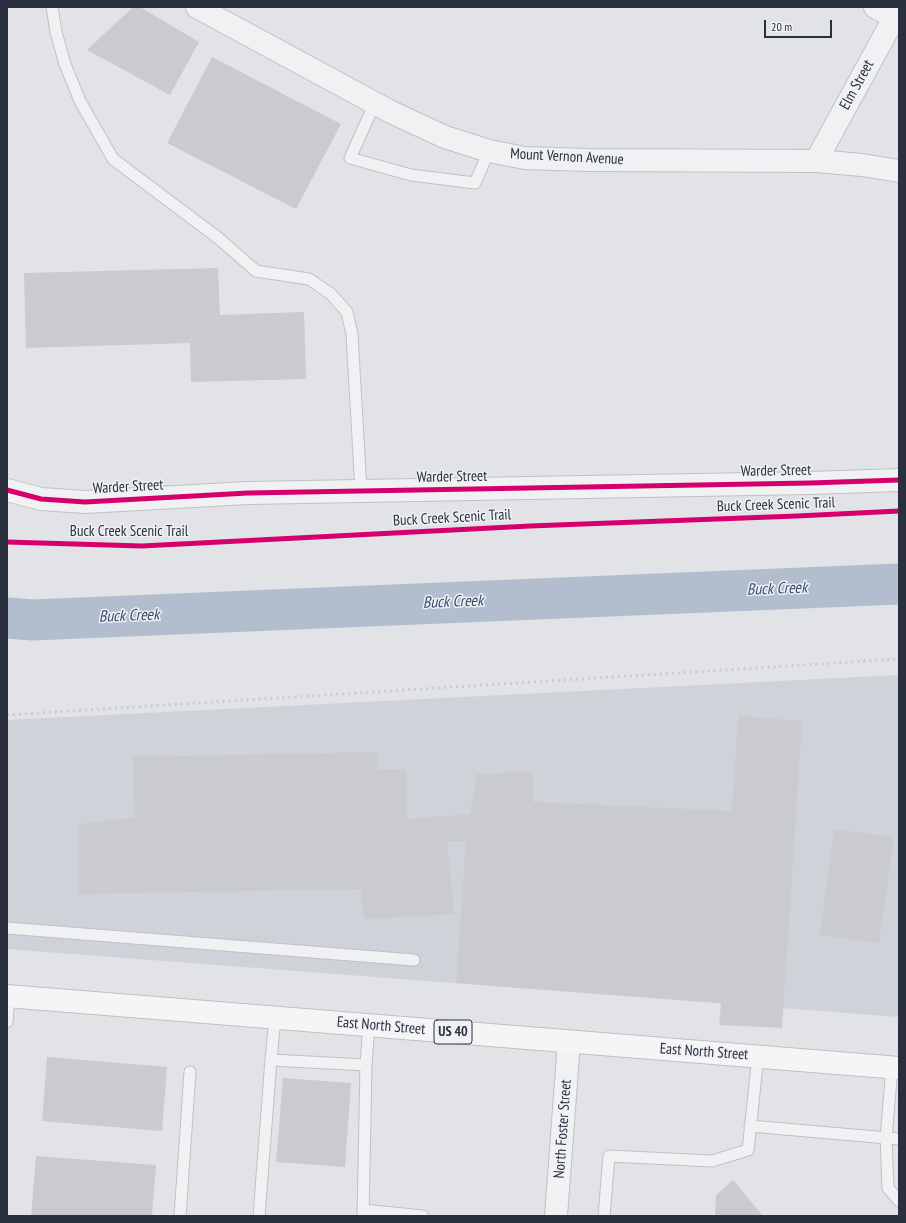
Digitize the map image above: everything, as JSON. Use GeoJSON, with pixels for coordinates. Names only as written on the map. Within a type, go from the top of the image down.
{"type":"FeatureCollection","features":[{"type":"Feature","properties":{"kind":"main road","name":"East North Street"},"geometry":{"type":"LineString","coordinates":[[8,996],[896,1067]]}},
{"type":"Feature","properties":{"kind":"street","name":"Mount Vernon Avenue"},"geometry":{"type":"LineString","coordinates":[[197,7],[391,112],[445,137],[489,151],[525,158],[587,160],[816,161],[862,165],[899,171]]}},
{"type":"Feature","properties":{"kind":"street"},"geometry":{"type":"LineString","coordinates":[[875,7],[897,13]]}},
{"type":"Feature","properties":{"kind":"street","name":"Elm Street"},"geometry":{"type":"LineString","coordinates":[[816,161],[897,13]]}},
{"type":"Feature","properties":{"kind":"street","name":"Warder Street"},"geometry":{"type":"LineString","coordinates":[[7,490],[42,499],[85,502],[248,493],[810,483],[899,480]]}},
{"type":"Feature","properties":{"kind":"street","name":"North Foster Street"},"geometry":{"type":"LineString","coordinates":[[556,1216],[569,1042]]}},
{"type":"Feature","properties":{"kind":"lane"},"geometry":{"type":"LineString","coordinates":[[52,7],[56,32],[67,70],[80,101],[113,159],[217,236],[256,271],[309,279],[331,294],[347,312],[352,334],[361,491]]}},
{"type":"Feature","properties":{"kind":"lane"},"geometry":{"type":"LineString","coordinates":[[375,103],[350,158],[411,175],[474,183],[489,151]]}},
{"type":"Feature","properties":{"kind":"lane"},"geometry":{"type":"LineString","coordinates":[[7,928],[414,960]]}},
{"type":"Feature","properties":{"kind":"lane"},"geometry":{"type":"LineString","coordinates":[[7,1022],[8,996]]}},
{"type":"Feature","properties":{"kind":"lane"},"geometry":{"type":"LineString","coordinates":[[259,1216],[275,1017]]}},
{"type":"Feature","properties":{"kind":"lane"},"geometry":{"type":"LineString","coordinates":[[369,1025],[366,1066],[363,1213],[423,1216]]}},
{"type":"Feature","properties":{"kind":"lane"},"geometry":{"type":"LineString","coordinates":[[604,1216],[609,1156],[712,1160],[748,1150],[758,1056]]}},
{"type":"Feature","properties":{"kind":"lane"},"geometry":{"type":"LineString","coordinates":[[271,1060],[366,1066]]}},
{"type":"Feature","properties":{"kind":"lane"},"geometry":{"type":"LineString","coordinates":[[896,1067],[886,1138],[888,1188],[899,1201]]}},
{"type":"Feature","properties":{"kind":"lane"},"geometry":{"type":"LineString","coordinates":[[180,1216],[190,1072]]}},
{"type":"Feature","properties":{"kind":"lane"},"geometry":{"type":"LineString","coordinates":[[750,1126],[899,1138]]}},
{"type":"Feature","properties":{"kind":"shaded area"},"geometry":{"type":"Polygon","coordinates":[[[899,675],[899,1017],[7,949],[7,720],[899,675]]]}},
{"type":"Feature","properties":{"kind":"building"},"geometry":{"type":"Polygon","coordinates":[[[133,7],[140,7],[199,42],[170,95],[87,50],[133,7]]]}},
{"type":"Feature","properties":{"kind":"building"},"geometry":{"type":"Polygon","coordinates":[[[212,57],[341,124],[296,209],[167,143],[212,57]]]}},
{"type":"Feature","properties":{"kind":"building"},"geometry":{"type":"Polygon","coordinates":[[[218,268],[220,315],[304,312],[306,379],[191,382],[190,343],[26,348],[24,273],[218,268]]]}},
{"type":"Feature","properties":{"kind":"building"},"geometry":{"type":"Polygon","coordinates":[[[738,716],[802,721],[782,1028],[719,1025],[721,1003],[456,983],[466,841],[447,841],[454,914],[364,919],[361,889],[79,894],[78,824],[134,818],[133,757],[377,752],[377,769],[406,769],[407,819],[470,814],[477,774],[533,772],[533,802],[732,811],[738,716]]]}},
{"type":"Feature","properties":{"kind":"building"},"geometry":{"type":"Polygon","coordinates":[[[834,829],[894,837],[879,943],[820,935],[834,829]]]}},
{"type":"Feature","properties":{"kind":"building"},"geometry":{"type":"Polygon","coordinates":[[[47,1057],[167,1067],[162,1131],[42,1121],[47,1057]]]}},
{"type":"Feature","properties":{"kind":"building"},"geometry":{"type":"Polygon","coordinates":[[[283,1078],[351,1083],[345,1167],[276,1162],[283,1078]]]}},
{"type":"Feature","properties":{"kind":"building"},"geometry":{"type":"Polygon","coordinates":[[[36,1156],[156,1165],[152,1216],[31,1216],[36,1156]]]}},
{"type":"Feature","properties":{"kind":"building"},"geometry":{"type":"Polygon","coordinates":[[[733,1180],[763,1216],[715,1216],[716,1195],[733,1180]]]}},
{"type":"Feature","properties":{"kind":"waterway","name":"Buck Creek"},"geometry":{"type":"LineString","coordinates":[[7,618],[33,620],[899,584]]}},
{"type":"Feature","properties":{"kind":"railway"},"geometry":{"type":"LineString","coordinates":[[7,715],[899,659]]}},
{"type":"Feature","properties":{"kind":"cycle path"},"geometry":{"type":"LineString","coordinates":[[7,490],[41,499],[85,502],[248,493],[810,483],[899,480]]}},
{"type":"Feature","properties":{"kind":"cycle path","name":"Buck Creek Scenic Trail"},"geometry":{"type":"LineString","coordinates":[[7,542],[142,546],[530,526],[899,511]]}}]}
